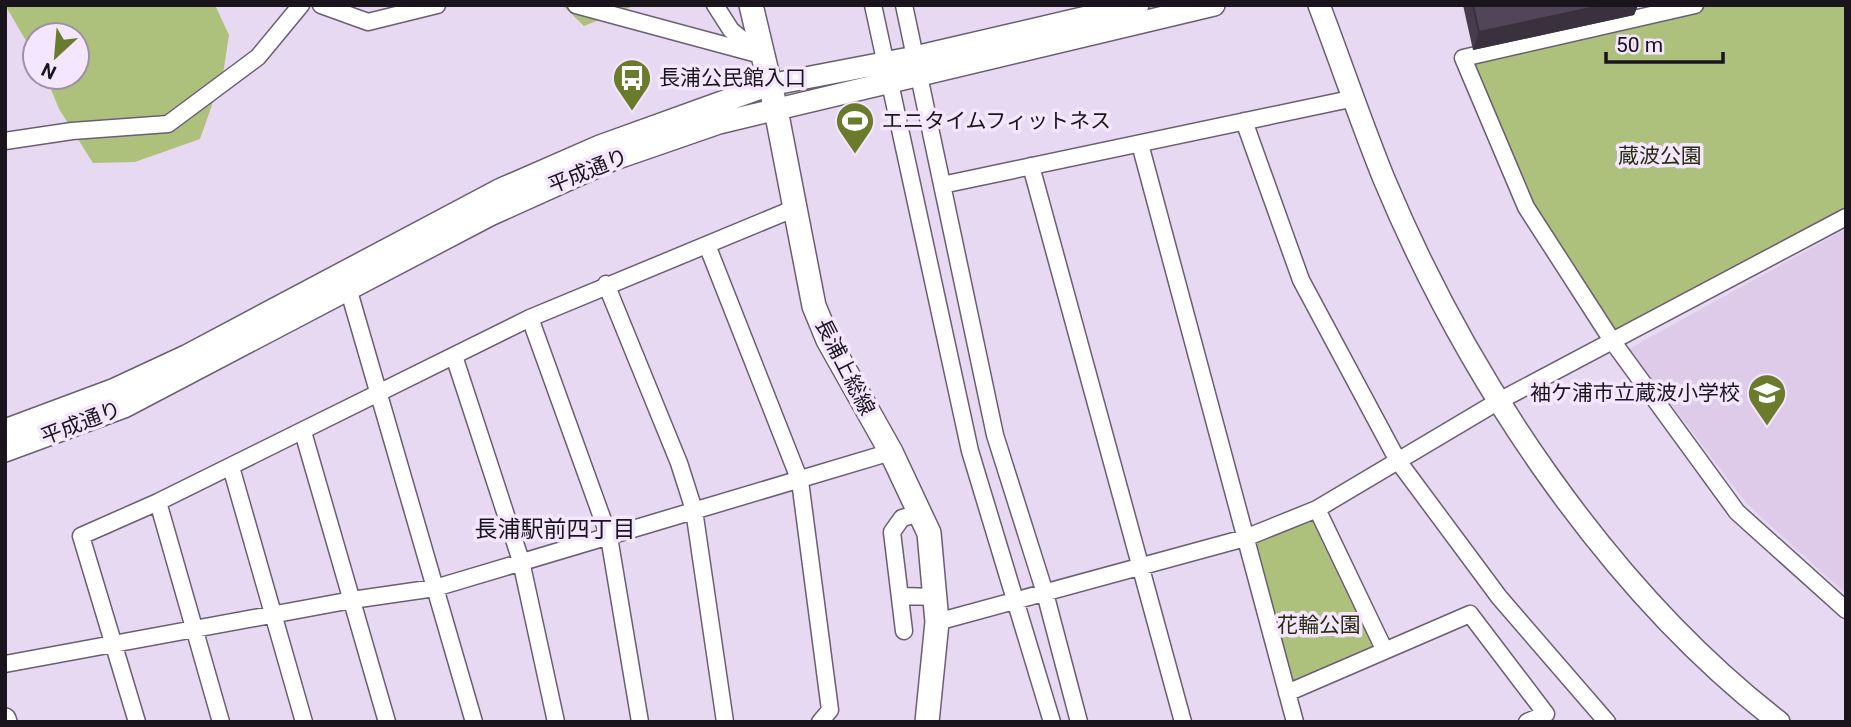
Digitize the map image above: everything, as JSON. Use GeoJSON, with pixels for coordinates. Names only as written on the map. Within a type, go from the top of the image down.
{"type":"FeatureCollection","features":[{"type":"Feature","properties":{"kind":"main road","name":"長浦上総線"},"geometry":{"type":"LineString","coordinates":[[751,5],[776,110],[793,209],[814,306],[828,340],[891,452],[929,533],[937,622],[927,722]]}},
{"type":"Feature","properties":{"kind":"street"},"geometry":{"type":"LineString","coordinates":[[5,141],[72,131],[167,124],[258,57],[301,5]]}},
{"type":"Feature","properties":{"kind":"street"},"geometry":{"type":"LineString","coordinates":[[321,5],[368,22],[437,5]]}},
{"type":"Feature","properties":{"kind":"street"},"geometry":{"type":"LineString","coordinates":[[576,5],[761,55]]}},
{"type":"Feature","properties":{"kind":"street"},"geometry":{"type":"LineString","coordinates":[[715,5],[731,30],[761,55]]}},
{"type":"Feature","properties":{"kind":"street"},"geometry":{"type":"LineString","coordinates":[[873,5],[970,451],[1052,722]]}},
{"type":"Feature","properties":{"kind":"street"},"geometry":{"type":"LineString","coordinates":[[904,5],[995,435],[1045,593],[1079,722]]}},
{"type":"Feature","properties":{"kind":"street","name":"平成通り"},"geometry":{"type":"LineString","coordinates":[[917,66],[1138,5]]}},
{"type":"Feature","properties":{"kind":"street","name":"平成通り"},"geometry":{"type":"LineString","coordinates":[[5,430],[115,389],[612,160],[719,123],[776,110],[886,73],[1214,5]]}},
{"type":"Feature","properties":{"kind":"street"},"geometry":{"type":"LineString","coordinates":[[1319,5],[1384,178],[1421,261],[1497,402],[1552,482],[1652,602],[1714,664],[1779,722]]}},
{"type":"Feature","properties":{"kind":"street"},"geometry":{"type":"LineString","coordinates":[[1695,5],[1651,10],[1462,58],[1525,207],[1612,342],[1737,512],[1846,610]]}},
{"type":"Feature","properties":{"kind":"street","name":"平成通り"},"geometry":{"type":"LineString","coordinates":[[5,452],[124,407],[346,281],[499,190],[551,167],[600,146],[769,85],[886,73]]}},
{"type":"Feature","properties":{"kind":"street"},"geometry":{"type":"LineString","coordinates":[[942,185],[1355,98]]}},
{"type":"Feature","properties":{"kind":"street"},"geometry":{"type":"LineString","coordinates":[[1244,121],[1301,280],[1398,461],[1499,597],[1607,722]]}},
{"type":"Feature","properties":{"kind":"street"},"geometry":{"type":"LineString","coordinates":[[1140,144],[1294,722]]}},
{"type":"Feature","properties":{"kind":"street"},"geometry":{"type":"LineString","coordinates":[[1031,166],[1183,722]]}},
{"type":"Feature","properties":{"kind":"street"},"geometry":{"type":"LineString","coordinates":[[137,722],[81,536],[231,467],[530,318],[606,284],[793,209]]}},
{"type":"Feature","properties":{"kind":"street"},"geometry":{"type":"LineString","coordinates":[[937,622],[1245,538],[1317,509],[1497,402],[1846,217]]}},
{"type":"Feature","properties":{"kind":"street"},"geometry":{"type":"LineString","coordinates":[[707,245],[800,481],[830,710],[820,722]]}},
{"type":"Feature","properties":{"kind":"street"},"geometry":{"type":"LineString","coordinates":[[346,281],[474,722]]}},
{"type":"Feature","properties":{"kind":"street"},"geometry":{"type":"LineString","coordinates":[[606,284],[679,463],[694,510],[724,722]]}},
{"type":"Feature","properties":{"kind":"street"},"geometry":{"type":"LineString","coordinates":[[530,318],[609,537],[640,722]]}},
{"type":"Feature","properties":{"kind":"street"},"geometry":{"type":"LineString","coordinates":[[454,356],[522,561],[556,722]]}},
{"type":"Feature","properties":{"kind":"street"},"geometry":{"type":"LineString","coordinates":[[303,432],[387,722]]}},
{"type":"Feature","properties":{"kind":"street"},"geometry":{"type":"LineString","coordinates":[[5,664],[352,600],[435,589],[891,452]]}},
{"type":"Feature","properties":{"kind":"street"},"geometry":{"type":"LineString","coordinates":[[231,467],[304,722]]}},
{"type":"Feature","properties":{"kind":"street"},"geometry":{"type":"LineString","coordinates":[[158,502],[221,722]]}},
{"type":"Feature","properties":{"kind":"street"},"geometry":{"type":"LineString","coordinates":[[1317,509],[1384,649]]}},
{"type":"Feature","properties":{"kind":"street"},"geometry":{"type":"LineString","coordinates":[[904,631],[892,532],[902,518],[921,513]]}},
{"type":"Feature","properties":{"kind":"street"},"geometry":{"type":"LineString","coordinates":[[900,596],[936,597]]}},
{"type":"Feature","properties":{"kind":"street"},"geometry":{"type":"LineString","coordinates":[[1287,693],[1470,614],[1546,714],[1527,722]]}},
{"type":"Feature","properties":{"kind":"shaded area","name":"袖ケ浦市立蔵波小学校"},"geometry":{"type":"Polygon","coordinates":[[[1846,229],[1846,594],[1747,504],[1629,349],[1846,229]]]}},
{"type":"Feature","properties":{"kind":"green space"},"geometry":{"type":"Polygon","coordinates":[[[5,5],[215,5],[229,35],[223,74],[200,139],[135,162],[93,163],[59,109],[52,91],[91,91],[91,21],[21,21],[21,32],[5,5]]]}},
{"type":"Feature","properties":{"kind":"green space"},"geometry":{"type":"Polygon","coordinates":[[[562,5],[636,5],[584,26],[562,5]]]}},
{"type":"Feature","properties":{"kind":"green space","name":"蔵波公園"},"geometry":{"type":"Polygon","coordinates":[[[1695,5],[1846,5],[1846,209],[1613,342],[1526,207],[1463,58],[1695,5]]]}},
{"type":"Feature","properties":{"kind":"green space","name":"花輪公園"},"geometry":{"type":"Polygon","coordinates":[[[1317,509],[1384,649],[1287,693],[1245,538],[1317,509]]]}},
{"type":"Feature","properties":{"kind":"building"},"geometry":{"type":"Polygon","coordinates":[[[1473,5],[1605,5],[1479,32],[1473,5]]]}},
{"type":"Feature","properties":{"kind":"place","name":"長浦公民館入口"},"geometry":{"type":"Point","coordinates":[632,112]}},
{"type":"Feature","properties":{"kind":"place","name":"エニタイムフィットネス"},"geometry":{"type":"Point","coordinates":[855,155]}},
{"type":"Feature","properties":{"kind":"place","name":"袖ケ浦市立蔵波小学校"},"geometry":{"type":"Point","coordinates":[1767,427]}},
{"type":"Feature","properties":{"kind":"district","name":"長浦駅前四丁目"},"geometry":{"type":"Point","coordinates":[555,529]}}]}
